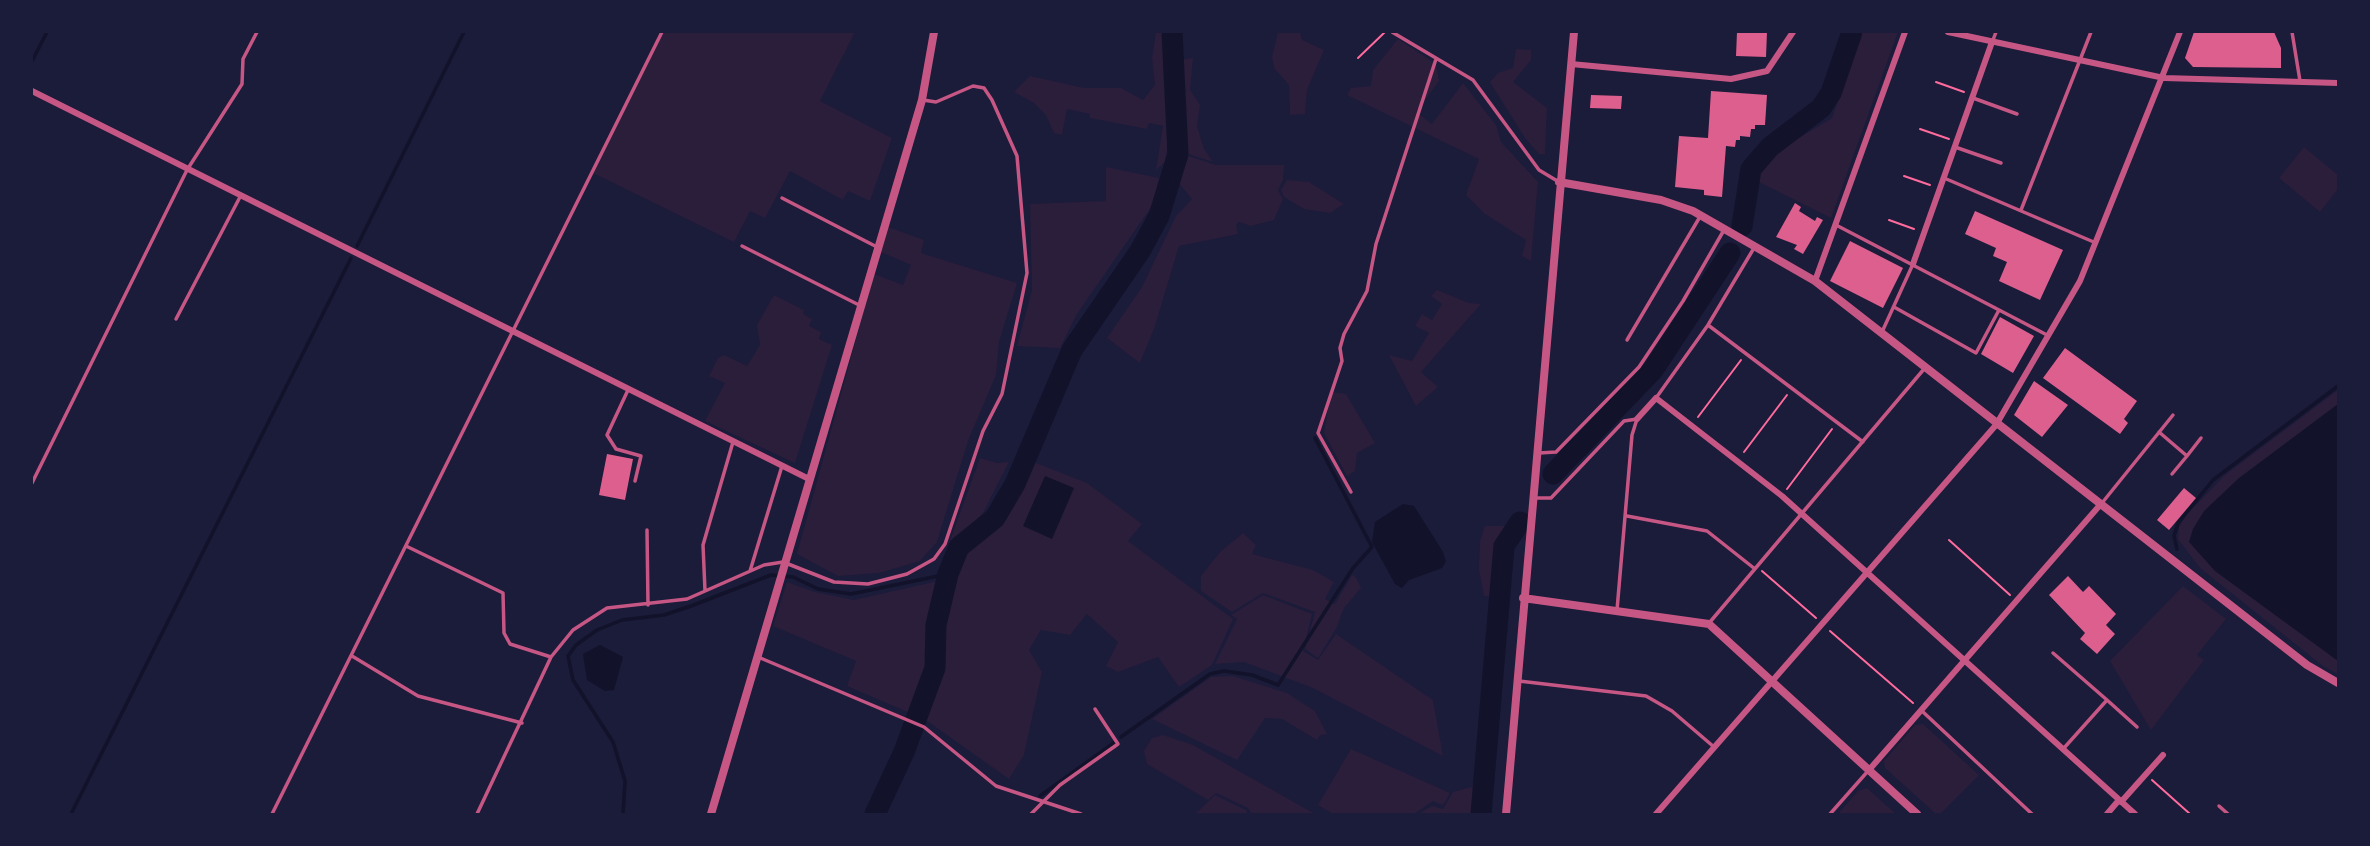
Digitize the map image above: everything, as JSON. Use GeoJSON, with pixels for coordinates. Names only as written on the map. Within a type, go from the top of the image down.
{"type":"FeatureCollection","features":[{"type":"Feature","properties":{"kind":"street"},"geometry":{"type":"LineString","coordinates":[[711,814],[783,562],[922,100],[934,32]]}},
{"type":"Feature","properties":{"kind":"street"},"geometry":{"type":"LineString","coordinates":[[1506,814],[1574,32]]}},
{"type":"Feature","properties":{"kind":"street"},"geometry":{"type":"LineString","coordinates":[[1571,64],[1731,79],[1767,71],[1793,32]]}},
{"type":"Feature","properties":{"kind":"street"},"geometry":{"type":"LineString","coordinates":[[1815,281],[1905,32]]}},
{"type":"Feature","properties":{"kind":"street"},"geometry":{"type":"LineString","coordinates":[[1948,32],[2164,78],[2339,83]]}},
{"type":"Feature","properties":{"kind":"street"},"geometry":{"type":"LineString","coordinates":[[1656,814],[1996,425],[2080,281],[2164,78],[2180,32]]}},
{"type":"Feature","properties":{"kind":"street"},"geometry":{"type":"LineString","coordinates":[[1913,264],[1992,42]]}},
{"type":"Feature","properties":{"kind":"street"},"geometry":{"type":"LineString","coordinates":[[32,91],[809,479]]}},
{"type":"Feature","properties":{"kind":"street"},"geometry":{"type":"LineString","coordinates":[[1559,181],[1661,200],[1701,215],[1815,281],[2306,665],[2339,683]]}},
{"type":"Feature","properties":{"kind":"street"},"geometry":{"type":"LineString","coordinates":[[1637,419],[1656,398],[1782,496],[2135,814]]}},
{"type":"Feature","properties":{"kind":"street"},"geometry":{"type":"LineString","coordinates":[[1869,770],[2100,505]]}},
{"type":"Feature","properties":{"kind":"street"},"geometry":{"type":"LineString","coordinates":[[1523,598],[1709,624],[1917,814]]}},
{"type":"Feature","properties":{"kind":"street"},"geometry":{"type":"LineString","coordinates":[[2107,814],[2163,755]]}},
{"type":"Feature","properties":{"kind":"lane"},"geometry":{"type":"LineString","coordinates":[[32,483],[187,170],[242,84],[243,59],[257,32]]}},
{"type":"Feature","properties":{"kind":"lane"},"geometry":{"type":"LineString","coordinates":[[272,814],[662,32]]}},
{"type":"Feature","properties":{"kind":"lane"},"geometry":{"type":"LineString","coordinates":[[1392,32],[1473,80],[1539,170],[1559,181]]}},
{"type":"Feature","properties":{"kind":"lane"},"geometry":{"type":"LineString","coordinates":[[1992,42],[1996,32]]}},
{"type":"Feature","properties":{"kind":"lane"},"geometry":{"type":"LineString","coordinates":[[2021,210],[2091,32]]}},
{"type":"Feature","properties":{"kind":"lane"},"geometry":{"type":"LineString","coordinates":[[2292,32],[2300,83]]}},
{"type":"Feature","properties":{"kind":"lane"},"geometry":{"type":"LineString","coordinates":[[1351,492],[1318,433],[1342,361],[1340,348],[1344,334],[1367,291],[1376,244],[1436,59]]}},
{"type":"Feature","properties":{"kind":"lane"},"geometry":{"type":"LineString","coordinates":[[477,814],[551,657],[573,630],[607,608],[687,599],[764,565],[783,562],[834,582],[868,584],[907,574],[934,559],[945,544],[983,431],[1002,394],[1027,287],[1017,156],[984,88],[973,86],[936,102],[922,100]]}},
{"type":"Feature","properties":{"kind":"lane"},"geometry":{"type":"LineString","coordinates":[[1972,96],[2017,114]]}},
{"type":"Feature","properties":{"kind":"lane"},"geometry":{"type":"LineString","coordinates":[[1956,144],[2001,163]]}},
{"type":"Feature","properties":{"kind":"lane"},"geometry":{"type":"LineString","coordinates":[[1944,178],[2096,243]]}},
{"type":"Feature","properties":{"kind":"lane"},"geometry":{"type":"LineString","coordinates":[[176,319],[240,197]]}},
{"type":"Feature","properties":{"kind":"lane"},"geometry":{"type":"LineString","coordinates":[[782,198],[877,247]]}},
{"type":"Feature","properties":{"kind":"lane"},"geometry":{"type":"LineString","coordinates":[[1628,340],[1701,215]]}},
{"type":"Feature","properties":{"kind":"lane"},"geometry":{"type":"LineString","coordinates":[[1836,225],[2047,335]]}},
{"type":"Feature","properties":{"kind":"lane"},"geometry":{"type":"LineString","coordinates":[[1537,453],[1556,452],[1639,367],[1684,301],[1725,229]]}},
{"type":"Feature","properties":{"kind":"lane"},"geometry":{"type":"LineString","coordinates":[[742,246],[861,306]]}},
{"type":"Feature","properties":{"kind":"lane"},"geometry":{"type":"LineString","coordinates":[[1656,398],[1708,326],[1756,246]]}},
{"type":"Feature","properties":{"kind":"lane"},"geometry":{"type":"LineString","coordinates":[[1882,334],[1913,264]]}},
{"type":"Feature","properties":{"kind":"lane"},"geometry":{"type":"LineString","coordinates":[[1894,307],[1976,354],[1999,310]]}},
{"type":"Feature","properties":{"kind":"lane"},"geometry":{"type":"LineString","coordinates":[[1708,326],[1863,443]]}},
{"type":"Feature","properties":{"kind":"lane"},"geometry":{"type":"LineString","coordinates":[[1709,624],[1758,570],[1925,368]]}},
{"type":"Feature","properties":{"kind":"lane"},"geometry":{"type":"LineString","coordinates":[[628,390],[607,435],[616,449],[641,456],[635,481]]}},
{"type":"Feature","properties":{"kind":"lane"},"geometry":{"type":"LineString","coordinates":[[2100,505],[2173,415]]}},
{"type":"Feature","properties":{"kind":"lane"},"geometry":{"type":"LineString","coordinates":[[1534,498],[1551,498],[1624,422],[1637,419]]}},
{"type":"Feature","properties":{"kind":"lane"},"geometry":{"type":"LineString","coordinates":[[1616,612],[1627,516],[1632,435],[1637,419]]}},
{"type":"Feature","properties":{"kind":"lane"},"geometry":{"type":"LineString","coordinates":[[2159,432],[2187,456]]}},
{"type":"Feature","properties":{"kind":"lane"},"geometry":{"type":"LineString","coordinates":[[2172,474],[2201,438]]}},
{"type":"Feature","properties":{"kind":"lane"},"geometry":{"type":"LineString","coordinates":[[705,592],[703,545],[733,442]]}},
{"type":"Feature","properties":{"kind":"lane"},"geometry":{"type":"LineString","coordinates":[[750,572],[782,466]]}},
{"type":"Feature","properties":{"kind":"lane"},"geometry":{"type":"LineString","coordinates":[[1627,516],[1707,531],[1758,570]]}},
{"type":"Feature","properties":{"kind":"lane"},"geometry":{"type":"LineString","coordinates":[[646,530],[648,605]]}},
{"type":"Feature","properties":{"kind":"lane"},"geometry":{"type":"LineString","coordinates":[[407,546],[503,593],[504,633],[510,644],[551,657]]}},
{"type":"Feature","properties":{"kind":"lane"},"geometry":{"type":"LineString","coordinates":[[2053,653],[2137,727]]}},
{"type":"Feature","properties":{"kind":"lane"},"geometry":{"type":"LineString","coordinates":[[352,656],[418,696],[522,723]]}},
{"type":"Feature","properties":{"kind":"lane"},"geometry":{"type":"LineString","coordinates":[[756,656],[924,727],[996,786],[1081,814]]}},
{"type":"Feature","properties":{"kind":"lane"},"geometry":{"type":"LineString","coordinates":[[1517,681],[1646,696],[1672,711],[1715,747]]}},
{"type":"Feature","properties":{"kind":"lane"},"geometry":{"type":"LineString","coordinates":[[2064,748],[2107,700]]}},
{"type":"Feature","properties":{"kind":"lane"},"geometry":{"type":"LineString","coordinates":[[1031,814],[1041,802],[1118,744],[1095,709]]}},
{"type":"Feature","properties":{"kind":"lane"},"geometry":{"type":"LineString","coordinates":[[1920,710],[2032,814]]}},
{"type":"Feature","properties":{"kind":"lane"},"geometry":{"type":"LineString","coordinates":[[1830,814],[1869,770]]}},
{"type":"Feature","properties":{"kind":"lane"},"geometry":{"type":"LineString","coordinates":[[2219,806],[2228,814]]}},
{"type":"Feature","properties":{"kind":"path"},"geometry":{"type":"LineString","coordinates":[[1358,58],[1385,32]]}},
{"type":"Feature","properties":{"kind":"path"},"geometry":{"type":"LineString","coordinates":[[1936,82],[1972,96]]}},
{"type":"Feature","properties":{"kind":"path"},"geometry":{"type":"LineString","coordinates":[[1920,129],[1956,144]]}},
{"type":"Feature","properties":{"kind":"path"},"geometry":{"type":"LineString","coordinates":[[1904,176],[1941,188]]}},
{"type":"Feature","properties":{"kind":"path"},"geometry":{"type":"LineString","coordinates":[[1889,220],[1925,232]]}},
{"type":"Feature","properties":{"kind":"path"},"geometry":{"type":"LineString","coordinates":[[1691,426],[1746,354]]}},
{"type":"Feature","properties":{"kind":"path"},"geometry":{"type":"LineString","coordinates":[[1737,461],[1792,389]]}},
{"type":"Feature","properties":{"kind":"path"},"geometry":{"type":"LineString","coordinates":[[1782,496],[1837,423]]}},
{"type":"Feature","properties":{"kind":"path"},"geometry":{"type":"LineString","coordinates":[[1948,540],[2016,601]]}},
{"type":"Feature","properties":{"kind":"path"},"geometry":{"type":"LineString","coordinates":[[1758,570],[1920,710]]}},
{"type":"Feature","properties":{"kind":"path"},"geometry":{"type":"LineString","coordinates":[[2146,775],[2190,814]]}},
{"type":"Feature","properties":{"kind":"shaded area"},"geometry":{"type":"Polygon","coordinates":[[[664,32],[855,32],[820,101],[892,138],[870,201],[848,191],[843,200],[790,171],[765,218],[750,211],[734,242],[593,173],[664,32]]]}},
{"type":"Feature","properties":{"kind":"shaded area"},"geometry":{"type":"Polygon","coordinates":[[[1156,32],[1165,32],[1171,125],[1165,162],[1156,170],[1163,126],[1149,123],[1147,129],[1090,118],[1090,114],[1067,109],[1062,135],[1054,133],[1046,115],[1034,103],[1014,92],[1030,76],[1084,88],[1121,88],[1143,100],[1155,85],[1152,58],[1156,32]]]}},
{"type":"Feature","properties":{"kind":"shaded area"},"geometry":{"type":"Polygon","coordinates":[[[1278,32],[1300,32],[1302,40],[1324,50],[1307,90],[1305,114],[1290,115],[1289,85],[1274,68],[1272,57],[1278,32]]]}},
{"type":"Feature","properties":{"kind":"shaded area"},"geometry":{"type":"Polygon","coordinates":[[[1862,32],[1898,32],[1831,218],[1757,181],[1761,168],[1771,155],[1832,118],[1862,32]]]}},
{"type":"Feature","properties":{"kind":"shaded area"},"geometry":{"type":"Polygon","coordinates":[[[1398,39],[1436,64],[1439,81],[1416,112],[1432,124],[1463,83],[1496,125],[1501,142],[1538,182],[1531,261],[1522,256],[1526,240],[1485,214],[1466,195],[1479,159],[1347,95],[1351,88],[1371,86],[1373,70],[1398,39]]]}},
{"type":"Feature","properties":{"kind":"shaded area"},"geometry":{"type":"Polygon","coordinates":[[[1516,49],[1531,50],[1531,60],[1513,82],[1547,108],[1545,154],[1539,154],[1525,138],[1490,82],[1498,73],[1513,68],[1516,49]]]}},
{"type":"Feature","properties":{"kind":"shaded area"},"geometry":{"type":"Polygon","coordinates":[[[1193,58],[1190,90],[1200,105],[1197,126],[1204,149],[1213,162],[1185,153],[1179,60],[1193,58]]]}},
{"type":"Feature","properties":{"kind":"shaded area"},"geometry":{"type":"Polygon","coordinates":[[[2304,147],[2338,175],[2338,189],[2320,212],[2279,178],[2304,147]]]}},
{"type":"Feature","properties":{"kind":"shaded area"},"geometry":{"type":"Polygon","coordinates":[[[1188,156],[1216,165],[1284,165],[1283,180],[1278,190],[1283,199],[1274,220],[1251,226],[1239,222],[1236,225],[1238,234],[1179,246],[1155,326],[1140,363],[1107,338],[1142,287],[1176,216],[1192,199],[1178,182],[1188,156]]]}},
{"type":"Feature","properties":{"kind":"shaded area"},"geometry":{"type":"Polygon","coordinates":[[[1106,167],[1159,178],[1154,203],[1077,314],[1060,348],[1017,346],[1032,290],[1030,204],[1106,201],[1106,167]]]}},
{"type":"Feature","properties":{"kind":"shaded area"},"geometry":{"type":"Polygon","coordinates":[[[1287,180],[1309,182],[1344,204],[1330,213],[1304,209],[1284,197],[1281,190],[1287,180]]]}},
{"type":"Feature","properties":{"kind":"shaded area"},"geometry":{"type":"Polygon","coordinates":[[[888,227],[924,240],[921,253],[1017,283],[999,342],[996,375],[968,441],[937,542],[920,561],[879,573],[838,576],[797,554],[874,274],[903,285],[911,265],[881,252],[888,227]]]}},
{"type":"Feature","properties":{"kind":"shaded area"},"geometry":{"type":"Polygon","coordinates":[[[1437,290],[1469,303],[1481,304],[1421,372],[1438,387],[1416,406],[1389,355],[1412,361],[1429,333],[1415,326],[1422,314],[1432,320],[1442,304],[1431,296],[1437,290]]]}},
{"type":"Feature","properties":{"kind":"shaded area"},"geometry":{"type":"Polygon","coordinates":[[[774,295],[804,310],[803,314],[812,319],[809,326],[821,332],[819,339],[832,345],[795,463],[705,421],[725,383],[709,376],[718,358],[724,355],[747,366],[760,345],[757,325],[774,295]]]}},
{"type":"Feature","properties":{"kind":"shaded area"},"geometry":{"type":"Polygon","coordinates":[[[2338,390],[2338,674],[2323,666],[2200,568],[2178,539],[2179,527],[2187,514],[2225,475],[2338,390]]]}},
{"type":"Feature","properties":{"kind":"shaded area"},"geometry":{"type":"Polygon","coordinates":[[[1331,392],[1346,394],[1375,443],[1357,453],[1355,471],[1347,476],[1324,433],[1331,392]]]}},
{"type":"Feature","properties":{"kind":"shaded area"},"geometry":{"type":"Polygon","coordinates":[[[2338,404],[2338,661],[2215,571],[2189,542],[2204,511],[2239,478],[2338,404]]]}},
{"type":"Feature","properties":{"kind":"shaded area"},"geometry":{"type":"Polygon","coordinates":[[[980,458],[997,463],[1009,462],[983,513],[950,549],[948,546],[980,458]]]}},
{"type":"Feature","properties":{"kind":"shaded area"},"geometry":{"type":"Polygon","coordinates":[[[1031,461],[1087,483],[1142,524],[1128,541],[1233,619],[1212,665],[1179,687],[1158,657],[1118,672],[1106,666],[1118,642],[1087,614],[1070,635],[1041,630],[1029,650],[1042,672],[1024,755],[1009,779],[923,718],[943,670],[943,624],[955,576],[966,554],[1002,519],[1024,483],[1031,461]]]}},
{"type":"Feature","properties":{"kind":"shaded area"},"geometry":{"type":"Polygon","coordinates":[[[1045,476],[1074,488],[1052,539],[1023,526],[1045,476]]]}},
{"type":"Feature","properties":{"kind":"shaded area"},"geometry":{"type":"Polygon","coordinates":[[[1403,504],[1414,506],[1446,561],[1442,568],[1409,580],[1402,588],[1395,584],[1372,542],[1375,522],[1403,504]]]}},
{"type":"Feature","properties":{"kind":"shaded area"},"geometry":{"type":"Polygon","coordinates":[[[1485,526],[1511,526],[1503,597],[1484,596],[1479,570],[1480,541],[1485,526]]]}},
{"type":"Feature","properties":{"kind":"shaded area"},"geometry":{"type":"Polygon","coordinates":[[[1243,533],[1256,545],[1252,554],[1313,570],[1334,582],[1325,599],[1335,604],[1352,575],[1356,577],[1361,588],[1344,608],[1336,629],[1318,658],[1305,649],[1315,612],[1263,593],[1232,612],[1201,591],[1201,576],[1220,552],[1243,533]]]}},
{"type":"Feature","properties":{"kind":"shaded area"},"geometry":{"type":"Polygon","coordinates":[[[938,581],[926,624],[928,670],[910,713],[847,686],[856,661],[773,626],[787,582],[815,592],[854,600],[938,581]]]}},
{"type":"Feature","properties":{"kind":"shaded area"},"geometry":{"type":"Polygon","coordinates":[[[2183,586],[2226,619],[2197,655],[2204,660],[2151,730],[2110,661],[2183,586]]]}},
{"type":"Feature","properties":{"kind":"shaded area"},"geometry":{"type":"Polygon","coordinates":[[[1263,595],[1312,614],[1303,651],[1318,660],[1336,634],[1433,700],[1443,756],[1313,688],[1244,662],[1215,664],[1237,619],[1231,615],[1263,595]]]}},
{"type":"Feature","properties":{"kind":"shaded area"},"geometry":{"type":"Polygon","coordinates":[[[600,645],[623,657],[614,690],[605,691],[587,680],[583,654],[600,645]]]}},
{"type":"Feature","properties":{"kind":"shaded area"},"geometry":{"type":"Polygon","coordinates":[[[1233,676],[1287,693],[1315,711],[1327,734],[1320,735],[1317,740],[1282,719],[1265,718],[1237,760],[1152,719],[1211,677],[1233,676]]]}},
{"type":"Feature","properties":{"kind":"shaded area"},"geometry":{"type":"Polygon","coordinates":[[[1923,724],[1979,775],[1940,814],[1936,814],[1885,768],[1884,761],[1915,725],[1923,724]]]}},
{"type":"Feature","properties":{"kind":"shaded area"},"geometry":{"type":"Polygon","coordinates":[[[1163,735],[1193,745],[1315,814],[1252,814],[1248,808],[1216,793],[1208,800],[1147,764],[1144,751],[1152,738],[1163,735]]]}},
{"type":"Feature","properties":{"kind":"shaded area"},"geometry":{"type":"Polygon","coordinates":[[[1351,749],[1450,793],[1443,805],[1433,801],[1414,814],[1333,814],[1318,805],[1351,749]]]}},
{"type":"Feature","properties":{"kind":"shaded area"},"geometry":{"type":"Polygon","coordinates":[[[1479,785],[1477,814],[1418,814],[1432,806],[1443,809],[1453,792],[1479,785]]]}},
{"type":"Feature","properties":{"kind":"shaded area"},"geometry":{"type":"Polygon","coordinates":[[[1867,788],[1896,814],[1838,814],[1858,791],[1867,788]]]}},
{"type":"Feature","properties":{"kind":"shaded area"},"geometry":{"type":"Polygon","coordinates":[[[1215,795],[1246,810],[1248,814],[1195,814],[1215,795]]]}},
{"type":"Feature","properties":{"kind":"building"},"geometry":{"type":"Polygon","coordinates":[[[1737,32],[1767,32],[1766,57],[1736,56],[1737,32]]]}},
{"type":"Feature","properties":{"kind":"building"},"geometry":{"type":"Polygon","coordinates":[[[2194,32],[2274,32],[2281,48],[2281,68],[2193,67],[2185,58],[2194,32]]]}},
{"type":"Feature","properties":{"kind":"building"},"geometry":{"type":"Polygon","coordinates":[[[1711,91],[1767,95],[1765,125],[1755,125],[1755,129],[1751,129],[1750,137],[1740,136],[1735,147],[1726,146],[1722,197],[1704,195],[1704,190],[1675,187],[1679,136],[1708,138],[1711,91]]]}},
{"type":"Feature","properties":{"kind":"building"},"geometry":{"type":"Polygon","coordinates":[[[1591,95],[1622,96],[1621,109],[1590,108],[1591,95]]]}},
{"type":"Feature","properties":{"kind":"building"},"geometry":{"type":"Polygon","coordinates":[[[1795,203],[1801,207],[1799,211],[1815,221],[1817,217],[1823,220],[1803,254],[1794,249],[1797,245],[1776,237],[1795,203]]]}},
{"type":"Feature","properties":{"kind":"building"},"geometry":{"type":"Polygon","coordinates":[[[1975,211],[2063,250],[2040,300],[1999,281],[2007,262],[1993,256],[1996,248],[1965,234],[1975,211]]]}},
{"type":"Feature","properties":{"kind":"building"},"geometry":{"type":"Polygon","coordinates":[[[1850,241],[1903,268],[1883,308],[1830,281],[1850,241]]]}},
{"type":"Feature","properties":{"kind":"building"},"geometry":{"type":"Polygon","coordinates":[[[2000,317],[2034,336],[2013,373],[1981,354],[2000,317]]]}},
{"type":"Feature","properties":{"kind":"building"},"geometry":{"type":"Polygon","coordinates":[[[2065,348],[2137,401],[2124,419],[2128,423],[2120,434],[2043,378],[2065,348]]]}},
{"type":"Feature","properties":{"kind":"building"},"geometry":{"type":"Polygon","coordinates":[[[2034,381],[2068,405],[2042,437],[2014,415],[2034,381]]]}},
{"type":"Feature","properties":{"kind":"building"},"geometry":{"type":"Polygon","coordinates":[[[607,454],[633,459],[625,500],[599,495],[607,454]]]}},
{"type":"Feature","properties":{"kind":"building"},"geometry":{"type":"Polygon","coordinates":[[[2184,488],[2196,498],[2169,530],[2157,520],[2184,488]]]}},
{"type":"Feature","properties":{"kind":"building"},"geometry":{"type":"Polygon","coordinates":[[[2068,576],[2083,592],[2089,586],[2116,614],[2106,625],[2115,634],[2097,654],[2080,639],[2085,633],[2049,595],[2068,576]]]}},
{"type":"Feature","properties":{"kind":"waterway"},"geometry":{"type":"LineString","coordinates":[[32,61],[47,32]]}},
{"type":"Feature","properties":{"kind":"waterway"},"geometry":{"type":"LineString","coordinates":[[357,246],[464,32]]}},
{"type":"Feature","properties":{"kind":"waterway"},"geometry":{"type":"LineString","coordinates":[[875,814],[904,752],[935,668],[936,625],[948,574],[959,547],[995,518],[1015,484],[1072,350],[1140,251],[1159,216],[1178,154],[1172,32]]}},
{"type":"Feature","properties":{"kind":"waterway"},"geometry":{"type":"LineString","coordinates":[[1742,226],[1751,169],[1770,147],[1821,108],[1831,93],[1852,32]]}},
{"type":"Feature","properties":{"kind":"waterway"},"geometry":{"type":"LineString","coordinates":[[1553,474],[1653,370],[1730,253]]}},
{"type":"Feature","properties":{"kind":"waterway"},"geometry":{"type":"LineString","coordinates":[[71,814],[351,258]]}},
{"type":"Feature","properties":{"kind":"waterway"},"geometry":{"type":"LineString","coordinates":[[2177,549],[2174,536],[2178,523],[2213,480],[2338,386]]}},
{"type":"Feature","properties":{"kind":"waterway"},"geometry":{"type":"LineString","coordinates":[[1121,737],[1210,674],[1224,671],[1252,675],[1278,685],[1353,568],[1372,547],[1315,438]]}},
{"type":"Feature","properties":{"kind":"waterway"},"geometry":{"type":"LineString","coordinates":[[1481,814],[1504,546],[1520,522]]}},
{"type":"Feature","properties":{"kind":"waterway"},"geometry":{"type":"LineString","coordinates":[[623,814],[625,781],[613,742],[573,680],[568,656],[576,645],[597,630],[622,620],[664,615],[771,575],[793,577],[818,589],[851,594],[948,574]]}},
{"type":"Feature","properties":{"kind":"waterway"},"geometry":{"type":"LineString","coordinates":[[1040,796],[1115,742]]}}]}
